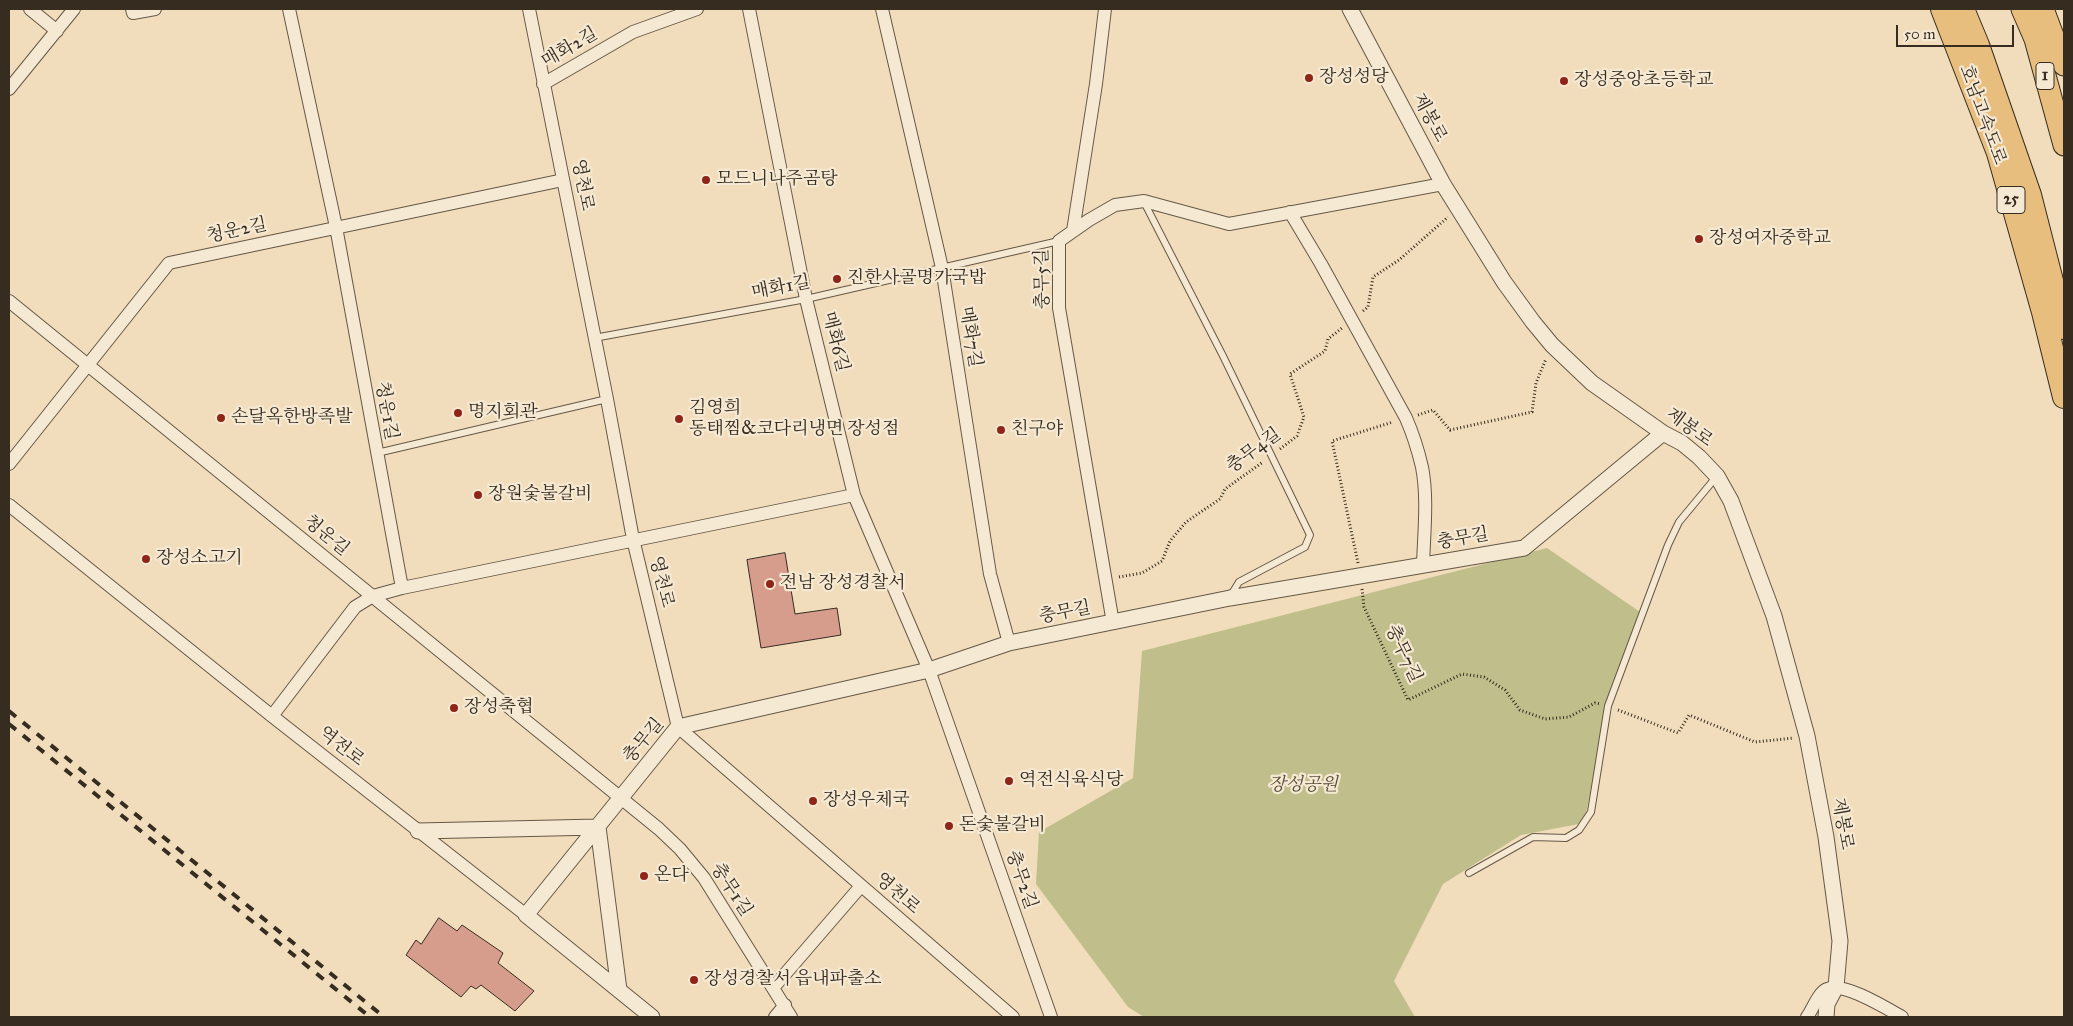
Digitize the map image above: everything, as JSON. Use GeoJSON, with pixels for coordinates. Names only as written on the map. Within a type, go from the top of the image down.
{"type":"FeatureCollection","features":[{"type":"Feature","properties":{"kind":"highway","name":"호남고속도로"},"geometry":{"type":"LineString","coordinates":[[1942,9],[1998,153],[2043,312],[2064,397]]}},
{"type":"Feature","properties":{"kind":"highway","name":"호남고속도로"},"geometry":{"type":"LineString","coordinates":[[1964,9],[2030,195],[2064,328]]}},
{"type":"Feature","properties":{"kind":"highway","name":"1"},"geometry":{"type":"LineString","coordinates":[[2022,9],[2035,38],[2064,144]]}},
{"type":"Feature","properties":{"kind":"highway","name":"1"},"geometry":{"type":"LineString","coordinates":[[2043,9],[2064,66]]}},
{"type":"Feature","properties":{"kind":"street"},"geometry":{"type":"LineString","coordinates":[[30,9],[57,31]]}},
{"type":"Feature","properties":{"kind":"street"},"geometry":{"type":"LineString","coordinates":[[9,89],[74,9]]}},
{"type":"Feature","properties":{"kind":"street"},"geometry":{"type":"LineString","coordinates":[[132,9],[133,13],[155,9]]}},
{"type":"Feature","properties":{"kind":"street","name":"청운1길"},"geometry":{"type":"LineString","coordinates":[[289,9],[336,227],[402,588]]}},
{"type":"Feature","properties":{"kind":"street","name":"영천로"},"geometry":{"type":"LineString","coordinates":[[529,9],[633,539],[678,727],[1013,1017]]}},
{"type":"Feature","properties":{"kind":"street","name":"매화2길"},"geometry":{"type":"LineString","coordinates":[[543,84],[633,32],[697,9]]}},
{"type":"Feature","properties":{"kind":"street","name":"매화6길"},"geometry":{"type":"LineString","coordinates":[[749,9],[806,299],[854,495],[929,670]]}},
{"type":"Feature","properties":{"kind":"street","name":"매화7길"},"geometry":{"type":"LineString","coordinates":[[882,9],[942,268],[990,574],[1008,643]]}},
{"type":"Feature","properties":{"kind":"street"},"geometry":{"type":"LineString","coordinates":[[1073,231],[1096,84],[1105,9]]}},
{"type":"Feature","properties":{"kind":"street","name":"제봉로"},"geometry":{"type":"LineString","coordinates":[[1350,9],[1458,209],[1504,282],[1552,345],[1592,383],[1663,433],[1682,443],[1699,457],[1717,476],[1731,501],[1774,616],[1806,736],[1826,837],[1840,941],[1836,987],[1827,1004],[1826,1017]]}},
{"type":"Feature","properties":{"kind":"street","name":"청운2길"},"geometry":{"type":"LineString","coordinates":[[9,464],[169,263],[563,180]]}},
{"type":"Feature","properties":{"kind":"street","name":"충무5길"},"geometry":{"type":"LineString","coordinates":[[1113,623],[1059,308],[1059,241],[1115,205],[1144,201],[1229,224],[1443,184]]}},
{"type":"Feature","properties":{"kind":"street"},"geometry":{"type":"LineString","coordinates":[[1290,212],[1406,418],[1415,441],[1422,469],[1424,513],[1423,565]]}},
{"type":"Feature","properties":{"kind":"street","name":"청운길"},"geometry":{"type":"LineString","coordinates":[[9,301],[621,798]]}},
{"type":"Feature","properties":{"kind":"street","name":"충무길"},"geometry":{"type":"LineString","coordinates":[[526,915],[678,727],[929,670],[1008,643],[1230,598],[1524,548],[1663,433]]}},
{"type":"Feature","properties":{"kind":"street"},"geometry":{"type":"LineString","coordinates":[[272,716],[355,607],[373,596],[402,588],[633,539],[854,495]]}},
{"type":"Feature","properties":{"kind":"street","name":"역전로"},"geometry":{"type":"LineString","coordinates":[[9,505],[652,1017]]}},
{"type":"Feature","properties":{"kind":"street","name":"충무2길"},"geometry":{"type":"LineString","coordinates":[[929,670],[1051,1017]]}},
{"type":"Feature","properties":{"kind":"street","name":"충무1길"},"geometry":{"type":"LineString","coordinates":[[621,798],[659,829],[680,849],[694,866],[792,1017]]}},
{"type":"Feature","properties":{"kind":"street"},"geometry":{"type":"LineString","coordinates":[[418,831],[598,827],[619,990]]}},
{"type":"Feature","properties":{"kind":"street"},"geometry":{"type":"LineString","coordinates":[[773,988],[861,886]]}},
{"type":"Feature","properties":{"kind":"street"},"geometry":{"type":"LineString","coordinates":[[1807,1017],[1823,992],[1829,988],[1836,987],[1869,998],[1902,1017]]}},
{"type":"Feature","properties":{"kind":"street"},"geometry":{"type":"LineString","coordinates":[[775,1017],[785,1005]]}},
{"type":"Feature","properties":{"kind":"lane"},"geometry":{"type":"LineString","coordinates":[[1144,201],[1310,535],[1305,548],[1239,582],[1230,598]]}},
{"type":"Feature","properties":{"kind":"lane","name":"매화1길"},"geometry":{"type":"LineString","coordinates":[[594,338],[806,299],[1059,241]]}},
{"type":"Feature","properties":{"kind":"lane"},"geometry":{"type":"LineString","coordinates":[[376,453],[607,399]]}},
{"type":"Feature","properties":{"kind":"lane"},"geometry":{"type":"LineString","coordinates":[[1469,873],[1533,837],[1566,838],[1579,830],[1591,812],[1608,706],[1668,545],[1679,522],[1717,476]]}},
{"type":"Feature","properties":{"kind":"path","name":"충무4길"},"geometry":{"type":"LineString","coordinates":[[1106,580],[1142,573],[1162,561],[1170,541],[1186,522],[1220,499],[1225,489],[1297,436],[1304,417],[1290,374],[1325,351],[1328,339],[1368,307],[1373,277],[1399,260],[1458,209]]}},
{"type":"Feature","properties":{"kind":"path","name":"충무7길"},"geometry":{"type":"LineString","coordinates":[[1360,576],[1364,607],[1408,700],[1462,674],[1484,677],[1505,690],[1520,710],[1545,719],[1569,717],[1595,702],[1678,733],[1689,715],[1755,742],[1806,736]]}},
{"type":"Feature","properties":{"kind":"green space","name":"장성공원"},"geometry":{"type":"Polygon","coordinates":[[[1547,548],[1643,614],[1608,706],[1584,823],[1521,835],[1443,884],[1394,981],[1415,1017],[1144,1017],[1128,1007],[1036,884],[1039,832],[1133,778],[1142,651],[1547,548]]]}},
{"type":"Feature","properties":{"kind":"building","name":"전남 장성경찰서"},"geometry":{"type":"Polygon","coordinates":[[[785,553],[795,614],[837,608],[841,635],[761,648],[747,560],[785,553]]]}},
{"type":"Feature","properties":{"kind":"building"},"geometry":{"type":"Polygon","coordinates":[[[439,918],[457,931],[462,925],[503,953],[498,963],[534,991],[515,1011],[481,985],[476,989],[471,986],[461,997],[406,955],[416,940],[421,944],[439,918]]]}},
{"type":"Feature","properties":{"kind":"railway"},"geometry":{"type":"LineString","coordinates":[[9,711],[384,1017]]}},
{"type":"Feature","properties":{"kind":"railway"},"geometry":{"type":"LineString","coordinates":[[9,724],[370,1017]]}},
{"type":"Feature","properties":{"kind":"place","name":"장성성당"},"geometry":{"type":"Point","coordinates":[1309,78]}},
{"type":"Feature","properties":{"kind":"place","name":"장성중앙초등학교"},"geometry":{"type":"Point","coordinates":[1564,81]}},
{"type":"Feature","properties":{"kind":"place","name":"모드니나주곰탕"},"geometry":{"type":"Point","coordinates":[706,180]}},
{"type":"Feature","properties":{"kind":"place","name":"장성여자중학교"},"geometry":{"type":"Point","coordinates":[1699,239]}},
{"type":"Feature","properties":{"kind":"place","name":"진한사골명가국밥"},"geometry":{"type":"Point","coordinates":[837,279]}},
{"type":"Feature","properties":{"kind":"place","name":"명지회관"},"geometry":{"type":"Point","coordinates":[458,413]}},
{"type":"Feature","properties":{"kind":"place","name":"손달옥한방족발"},"geometry":{"type":"Point","coordinates":[221,418]}},
{"type":"Feature","properties":{"kind":"place","name":"김영희 동태찜&코다리냉면 장성점"},"geometry":{"type":"Point","coordinates":[679,419]}},
{"type":"Feature","properties":{"kind":"place","name":"친구야"},"geometry":{"type":"Point","coordinates":[1001,430]}},
{"type":"Feature","properties":{"kind":"place","name":"장원숯불갈비"},"geometry":{"type":"Point","coordinates":[478,495]}},
{"type":"Feature","properties":{"kind":"place","name":"장성소고기"},"geometry":{"type":"Point","coordinates":[146,559]}},
{"type":"Feature","properties":{"kind":"place","name":"전남 장성경찰서"},"geometry":{"type":"Point","coordinates":[770,584]}},
{"type":"Feature","properties":{"kind":"place","name":"장성축협"},"geometry":{"type":"Point","coordinates":[454,708]}},
{"type":"Feature","properties":{"kind":"place","name":"역전식육식당"},"geometry":{"type":"Point","coordinates":[1009,781]}},
{"type":"Feature","properties":{"kind":"place","name":"장성우체국"},"geometry":{"type":"Point","coordinates":[813,801]}},
{"type":"Feature","properties":{"kind":"place","name":"돈숯불갈비"},"geometry":{"type":"Point","coordinates":[949,826]}},
{"type":"Feature","properties":{"kind":"place","name":"온다"},"geometry":{"type":"Point","coordinates":[644,876]}},
{"type":"Feature","properties":{"kind":"place","name":"장성경찰서 읍내파출소"},"geometry":{"type":"Point","coordinates":[694,980]}}]}
